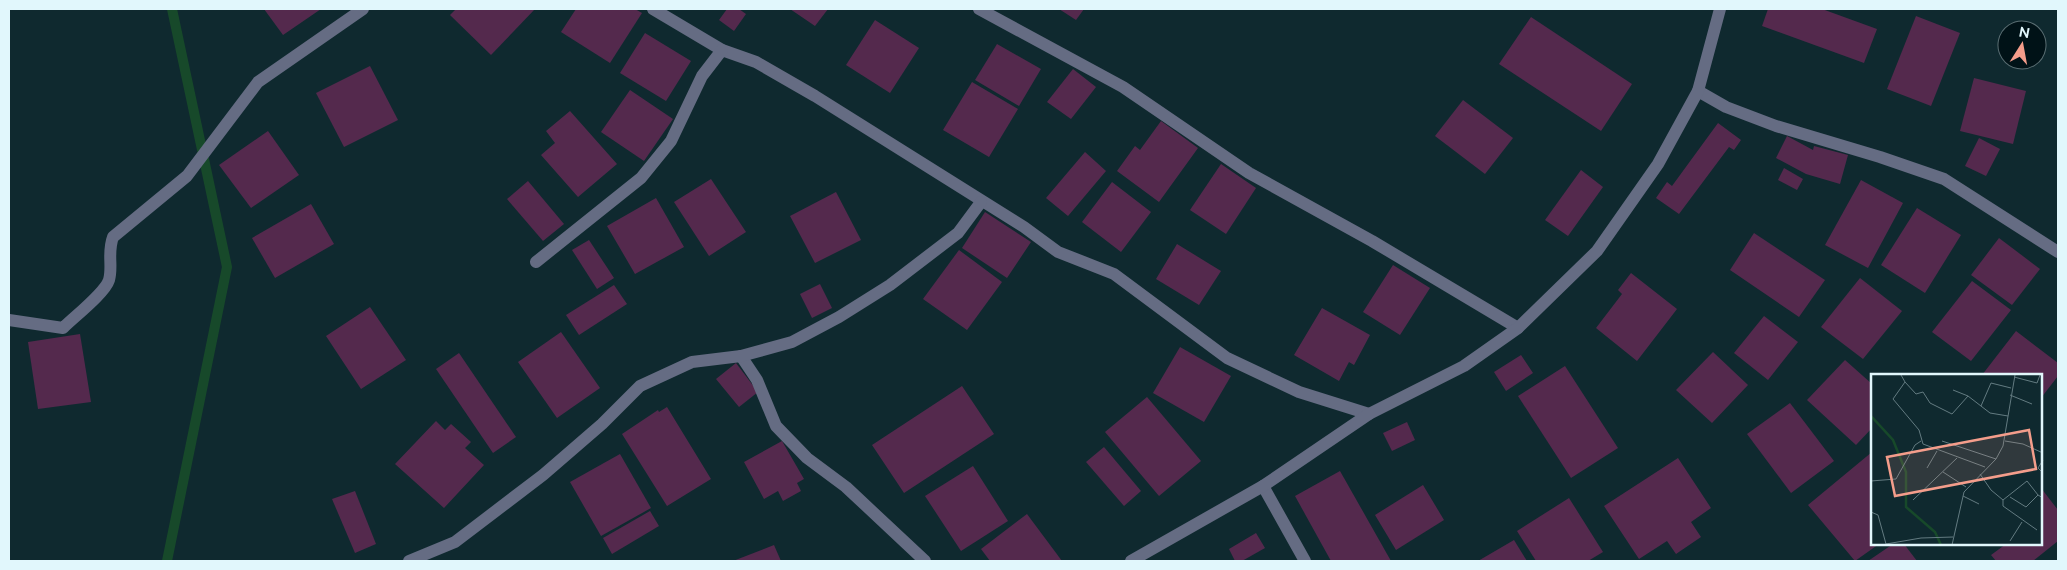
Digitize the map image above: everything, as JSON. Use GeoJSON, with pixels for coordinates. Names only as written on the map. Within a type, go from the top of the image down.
{"type":"FeatureCollection","features":[{"type":"Feature","properties":{"kind":"street"},"geometry":{"type":"LineString","coordinates":[[9,320],[63,328],[100,292],[109,280],[109,249],[113,237],[187,176],[258,82],[363,9]]}},
{"type":"Feature","properties":{"kind":"street"},"geometry":{"type":"LineString","coordinates":[[653,9],[722,50],[756,62],[815,96],[981,202],[1024,227],[1058,252],[1114,274],[1227,358],[1299,392],[1370,414]]}},
{"type":"Feature","properties":{"kind":"street"},"geometry":{"type":"LineString","coordinates":[[979,9],[1123,87],[1249,173],[1372,241],[1518,328]]}},
{"type":"Feature","properties":{"kind":"street"},"geometry":{"type":"LineString","coordinates":[[1131,561],[1264,486],[1370,414],[1464,366],[1518,328],[1597,251],[1658,164],[1698,91],[1720,9]]}},
{"type":"Feature","properties":{"kind":"street"},"geometry":{"type":"LineString","coordinates":[[536,262],[641,178],[671,141],[702,76],[722,50]]}},
{"type":"Feature","properties":{"kind":"street"},"geometry":{"type":"LineString","coordinates":[[1698,91],[1726,107],[1776,126],[1880,157],[1944,180],[2058,252]]}},
{"type":"Feature","properties":{"kind":"street"},"geometry":{"type":"LineString","coordinates":[[409,561],[456,542],[543,475],[602,424],[640,386],[692,362],[740,356],[792,342],[890,285],[958,233],[981,202]]}},
{"type":"Feature","properties":{"kind":"street"},"geometry":{"type":"LineString","coordinates":[[740,356],[757,380],[776,426],[806,458],[846,487],[926,561]]}},
{"type":"Feature","properties":{"kind":"street"},"geometry":{"type":"LineString","coordinates":[[1264,486],[1305,561]]}},
{"type":"Feature","properties":{"kind":"building"},"geometry":{"type":"Polygon","coordinates":[[[264,9],[321,9],[283,35],[264,9]]]}},
{"type":"Feature","properties":{"kind":"building"},"geometry":{"type":"Polygon","coordinates":[[[456,9],[535,9],[491,55],[450,15],[456,9]]]}},
{"type":"Feature","properties":{"kind":"building"},"geometry":{"type":"Polygon","coordinates":[[[576,9],[635,9],[642,13],[610,63],[561,32],[576,9]]]}},
{"type":"Feature","properties":{"kind":"building"},"geometry":{"type":"Polygon","coordinates":[[[727,9],[739,9],[746,14],[734,31],[719,20],[727,9]]]}},
{"type":"Feature","properties":{"kind":"building"},"geometry":{"type":"Polygon","coordinates":[[[790,9],[828,9],[815,26],[790,9]]]}},
{"type":"Feature","properties":{"kind":"building"},"geometry":{"type":"Polygon","coordinates":[[[1059,9],[1084,9],[1076,20],[1059,9]]]}},
{"type":"Feature","properties":{"kind":"building"},"geometry":{"type":"Polygon","coordinates":[[[1768,9],[1822,9],[1877,29],[1864,63],[1762,26],[1768,9]]]}},
{"type":"Feature","properties":{"kind":"building"},"geometry":{"type":"Polygon","coordinates":[[[1916,16],[1960,33],[1931,106],[1887,89],[1916,16]]]}},
{"type":"Feature","properties":{"kind":"building"},"geometry":{"type":"Polygon","coordinates":[[[1531,17],[1632,84],[1601,131],[1499,64],[1531,17]]]}},
{"type":"Feature","properties":{"kind":"building"},"geometry":{"type":"Polygon","coordinates":[[[875,20],[919,48],[890,93],[846,65],[875,20]]]}},
{"type":"Feature","properties":{"kind":"building"},"geometry":{"type":"Polygon","coordinates":[[[645,33],[691,61],[666,101],[620,73],[645,33]]]}},
{"type":"Feature","properties":{"kind":"building"},"geometry":{"type":"Polygon","coordinates":[[[997,44],[1041,69],[1019,106],[975,80],[997,44]]]}},
{"type":"Feature","properties":{"kind":"building"},"geometry":{"type":"Polygon","coordinates":[[[370,66],[398,120],[344,147],[316,93],[370,66]]]}},
{"type":"Feature","properties":{"kind":"building"},"geometry":{"type":"Polygon","coordinates":[[[1073,69],[1096,87],[1071,119],[1047,102],[1073,69]]]}},
{"type":"Feature","properties":{"kind":"building"},"geometry":{"type":"Polygon","coordinates":[[[1974,78],[2026,91],[2013,144],[1960,131],[1974,78]]]}},
{"type":"Feature","properties":{"kind":"building"},"geometry":{"type":"Polygon","coordinates":[[[972,82],[1018,109],[989,157],[943,130],[972,82]]]}},
{"type":"Feature","properties":{"kind":"building"},"geometry":{"type":"Polygon","coordinates":[[[630,90],[673,119],[644,161],[601,132],[630,90]]]}},
{"type":"Feature","properties":{"kind":"building"},"geometry":{"type":"Polygon","coordinates":[[[1463,100],[1513,138],[1485,174],[1435,136],[1463,100]]]}},
{"type":"Feature","properties":{"kind":"building"},"geometry":{"type":"Polygon","coordinates":[[[570,111],[617,164],[578,197],[541,155],[555,143],[546,131],[570,111]]]}},
{"type":"Feature","properties":{"kind":"building"},"geometry":{"type":"Polygon","coordinates":[[[1161,121],[1198,148],[1159,202],[1117,171],[1135,146],[1140,150],[1161,121]]]}},
{"type":"Feature","properties":{"kind":"building"},"geometry":{"type":"Polygon","coordinates":[[[1718,123],[1741,140],[1734,150],[1729,147],[1679,214],[1656,198],[1667,182],[1672,186],[1718,123]]]}},
{"type":"Feature","properties":{"kind":"building"},"geometry":{"type":"Polygon","coordinates":[[[268,131],[299,175],[251,208],[219,165],[268,131]]]}},
{"type":"Feature","properties":{"kind":"building"},"geometry":{"type":"Polygon","coordinates":[[[1787,136],[1813,150],[1814,146],[1848,155],[1840,184],[1806,174],[1776,158],[1787,136]]]}},
{"type":"Feature","properties":{"kind":"building"},"geometry":{"type":"Polygon","coordinates":[[[1979,138],[2000,149],[1986,176],[1965,166],[1979,138]]]}},
{"type":"Feature","properties":{"kind":"building"},"geometry":{"type":"Polygon","coordinates":[[[1085,152],[1106,171],[1068,216],[1046,198],[1085,152]]]}},
{"type":"Feature","properties":{"kind":"building"},"geometry":{"type":"Polygon","coordinates":[[[1221,164],[1256,188],[1226,234],[1190,210],[1221,164]]]}},
{"type":"Feature","properties":{"kind":"building"},"geometry":{"type":"Polygon","coordinates":[[[1784,168],[1803,179],[1797,190],[1778,180],[1784,168]]]}},
{"type":"Feature","properties":{"kind":"building"},"geometry":{"type":"Polygon","coordinates":[[[1581,170],[1603,187],[1568,236],[1545,220],[1581,170]]]}},
{"type":"Feature","properties":{"kind":"building"},"geometry":{"type":"Polygon","coordinates":[[[711,179],[746,232],[709,256],[674,202],[711,179]]]}},
{"type":"Feature","properties":{"kind":"building"},"geometry":{"type":"Polygon","coordinates":[[[1861,180],[1903,203],[1868,268],[1825,245],[1861,180]]]}},
{"type":"Feature","properties":{"kind":"building"},"geometry":{"type":"Polygon","coordinates":[[[528,181],[564,224],[543,241],[507,199],[528,181]]]}},
{"type":"Feature","properties":{"kind":"building"},"geometry":{"type":"Polygon","coordinates":[[[1112,182],[1151,212],[1121,252],[1082,222],[1112,182]]]}},
{"type":"Feature","properties":{"kind":"building"},"geometry":{"type":"Polygon","coordinates":[[[836,192],[861,240],[815,263],[790,216],[836,192]]]}},
{"type":"Feature","properties":{"kind":"building"},"geometry":{"type":"Polygon","coordinates":[[[656,198],[684,247],[635,274],[607,226],[656,198]]]}},
{"type":"Feature","properties":{"kind":"building"},"geometry":{"type":"Polygon","coordinates":[[[311,204],[334,244],[275,278],[252,238],[311,204]]]}},
{"type":"Feature","properties":{"kind":"building"},"geometry":{"type":"Polygon","coordinates":[[[1917,208],[1961,235],[1925,293],[1881,265],[1917,208]]]}},
{"type":"Feature","properties":{"kind":"building"},"geometry":{"type":"Polygon","coordinates":[[[985,212],[1031,242],[1007,278],[962,248],[985,212]]]}},
{"type":"Feature","properties":{"kind":"building"},"geometry":{"type":"Polygon","coordinates":[[[1754,233],[1825,280],[1799,317],[1730,270],[1754,233]]]}},
{"type":"Feature","properties":{"kind":"building"},"geometry":{"type":"Polygon","coordinates":[[[1999,238],[2040,269],[2012,305],[1971,275],[1999,238]]]}},
{"type":"Feature","properties":{"kind":"building"},"geometry":{"type":"Polygon","coordinates":[[[589,240],[614,278],[597,289],[572,250],[589,240]]]}},
{"type":"Feature","properties":{"kind":"building"},"geometry":{"type":"Polygon","coordinates":[[[1177,244],[1221,271],[1199,305],[1156,279],[1177,244]]]}},
{"type":"Feature","properties":{"kind":"building"},"geometry":{"type":"Polygon","coordinates":[[[959,250],[1002,282],[967,330],[923,299],[959,250]]]}},
{"type":"Feature","properties":{"kind":"building"},"geometry":{"type":"Polygon","coordinates":[[[1393,265],[1430,288],[1400,335],[1363,312],[1393,265]]]}},
{"type":"Feature","properties":{"kind":"building"},"geometry":{"type":"Polygon","coordinates":[[[1631,273],[1677,309],[1637,361],[1596,328],[1622,294],[1618,290],[1631,273]]]}},
{"type":"Feature","properties":{"kind":"building"},"geometry":{"type":"Polygon","coordinates":[[[1860,278],[1902,311],[1863,359],[1821,327],[1860,278]]]}},
{"type":"Feature","properties":{"kind":"building"},"geometry":{"type":"Polygon","coordinates":[[[1972,281],[2011,310],[1971,361],[1932,332],[1972,281]]]}},
{"type":"Feature","properties":{"kind":"building"},"geometry":{"type":"Polygon","coordinates":[[[820,284],[832,308],[812,318],[800,294],[820,284]]]}},
{"type":"Feature","properties":{"kind":"building"},"geometry":{"type":"Polygon","coordinates":[[[614,285],[627,304],[579,335],[566,315],[614,285]]]}},
{"type":"Feature","properties":{"kind":"building"},"geometry":{"type":"Polygon","coordinates":[[[370,307],[406,360],[361,389],[326,336],[370,307]]]}},
{"type":"Feature","properties":{"kind":"building"},"geometry":{"type":"Polygon","coordinates":[[[1322,308],[1370,335],[1354,365],[1349,362],[1339,381],[1294,355],[1322,308]]]}},
{"type":"Feature","properties":{"kind":"building"},"geometry":{"type":"Polygon","coordinates":[[[1764,316],[1798,342],[1768,380],[1734,353],[1764,316]]]}},
{"type":"Feature","properties":{"kind":"building"},"geometry":{"type":"Polygon","coordinates":[[[2016,331],[2058,363],[2058,376],[2042,397],[2042,374],[1983,374],[2016,331]]]}},
{"type":"Feature","properties":{"kind":"building"},"geometry":{"type":"Polygon","coordinates":[[[561,332],[600,388],[557,418],[518,362],[561,332]]]}},
{"type":"Feature","properties":{"kind":"building"},"geometry":{"type":"Polygon","coordinates":[[[80,334],[91,402],[38,409],[28,342],[80,334]]]}},
{"type":"Feature","properties":{"kind":"building"},"geometry":{"type":"Polygon","coordinates":[[[1180,347],[1231,376],[1204,422],[1153,393],[1180,347]]]}},
{"type":"Feature","properties":{"kind":"building"},"geometry":{"type":"Polygon","coordinates":[[[1713,352],[1748,385],[1712,423],[1676,390],[1713,352]]]}},
{"type":"Feature","properties":{"kind":"building"},"geometry":{"type":"Polygon","coordinates":[[[459,353],[516,437],[493,453],[436,369],[459,353]]]}},
{"type":"Feature","properties":{"kind":"building"},"geometry":{"type":"Polygon","coordinates":[[[1521,355],[1533,373],[1506,391],[1494,372],[1521,355]]]}},
{"type":"Feature","properties":{"kind":"building"},"geometry":{"type":"Polygon","coordinates":[[[1845,360],[1871,383],[1871,429],[1856,445],[1807,400],[1845,360]]]}},
{"type":"Feature","properties":{"kind":"building"},"geometry":{"type":"Polygon","coordinates":[[[736,363],[758,392],[739,407],[716,379],[736,363]]]}},
{"type":"Feature","properties":{"kind":"building"},"geometry":{"type":"Polygon","coordinates":[[[1565,366],[1618,448],[1571,478],[1518,396],[1565,366]]]}},
{"type":"Feature","properties":{"kind":"building"},"geometry":{"type":"Polygon","coordinates":[[[962,386],[994,434],[904,493],[872,445],[962,386]]]}},
{"type":"Feature","properties":{"kind":"building"},"geometry":{"type":"Polygon","coordinates":[[[1147,397],[1201,461],[1159,496],[1105,432],[1147,397]]]}},
{"type":"Feature","properties":{"kind":"building"},"geometry":{"type":"Polygon","coordinates":[[[1790,403],[1834,461],[1791,493],[1747,434],[1790,403]]]}},
{"type":"Feature","properties":{"kind":"building"},"geometry":{"type":"Polygon","coordinates":[[[667,407],[711,479],[667,506],[622,434],[658,410],[659,412],[667,407]]]}},
{"type":"Feature","properties":{"kind":"building"},"geometry":{"type":"Polygon","coordinates":[[[436,421],[445,430],[451,424],[471,442],[465,448],[484,465],[444,508],[395,464],[436,421]]]}},
{"type":"Feature","properties":{"kind":"building"},"geometry":{"type":"Polygon","coordinates":[[[1407,422],[1415,440],[1392,451],[1383,433],[1407,422]]]}},
{"type":"Feature","properties":{"kind":"building"},"geometry":{"type":"Polygon","coordinates":[[[782,441],[804,479],[797,483],[801,491],[783,501],[778,491],[764,499],[744,462],[782,441]]]}},
{"type":"Feature","properties":{"kind":"building"},"geometry":{"type":"Polygon","coordinates":[[[1104,447],[1141,491],[1124,506],[1086,462],[1104,447]]]}},
{"type":"Feature","properties":{"kind":"building"},"geometry":{"type":"Polygon","coordinates":[[[1871,453],[1871,545],[1878,545],[1855,561],[1808,505],[1871,453]]]}},
{"type":"Feature","properties":{"kind":"building"},"geometry":{"type":"Polygon","coordinates":[[[620,454],[651,508],[601,536],[570,482],[620,454]]]}},
{"type":"Feature","properties":{"kind":"building"},"geometry":{"type":"Polygon","coordinates":[[[1678,458],[1711,508],[1691,522],[1701,537],[1676,554],[1667,541],[1639,559],[1604,506],[1678,458]]]}},
{"type":"Feature","properties":{"kind":"building"},"geometry":{"type":"Polygon","coordinates":[[[973,466],[1008,521],[961,551],[925,496],[973,466]]]}},
{"type":"Feature","properties":{"kind":"building"},"geometry":{"type":"Polygon","coordinates":[[[1340,471],[1391,561],[1331,561],[1295,496],[1340,471]]]}},
{"type":"Feature","properties":{"kind":"building"},"geometry":{"type":"Polygon","coordinates":[[[1423,485],[1444,520],[1396,550],[1375,515],[1423,485]]]}},
{"type":"Feature","properties":{"kind":"building"},"geometry":{"type":"Polygon","coordinates":[[[2042,489],[2058,510],[2058,541],[2033,561],[1996,561],[1991,555],[2005,545],[2042,545],[2042,489]]]}},
{"type":"Feature","properties":{"kind":"building"},"geometry":{"type":"Polygon","coordinates":[[[355,491],[376,544],[355,553],[332,499],[355,491]]]}},
{"type":"Feature","properties":{"kind":"building"},"geometry":{"type":"Polygon","coordinates":[[[1569,498],[1603,552],[1588,561],[1536,561],[1517,531],[1569,498]]]}},
{"type":"Feature","properties":{"kind":"building"},"geometry":{"type":"Polygon","coordinates":[[[650,511],[659,526],[612,554],[603,538],[650,511]]]}},
{"type":"Feature","properties":{"kind":"building"},"geometry":{"type":"Polygon","coordinates":[[[1027,514],[1062,561],[990,561],[981,549],[1027,514]]]}},
{"type":"Feature","properties":{"kind":"building"},"geometry":{"type":"Polygon","coordinates":[[[1256,533],[1265,548],[1242,561],[1235,561],[1229,549],[1256,533]]]}},
{"type":"Feature","properties":{"kind":"building"},"geometry":{"type":"Polygon","coordinates":[[[1514,540],[1527,561],[1478,561],[1514,540]]]}},
{"type":"Feature","properties":{"kind":"building"},"geometry":{"type":"Polygon","coordinates":[[[774,545],[781,561],[733,561],[774,545]]]}},
{"type":"Feature","properties":{"kind":"building"},"geometry":{"type":"Polygon","coordinates":[[[1892,545],[1905,545],[1917,561],[1868,561],[1892,545]]]}},
{"type":"Feature","properties":{"kind":"waterway"},"geometry":{"type":"LineString","coordinates":[[167,561],[227,267],[172,9]]}}]}
